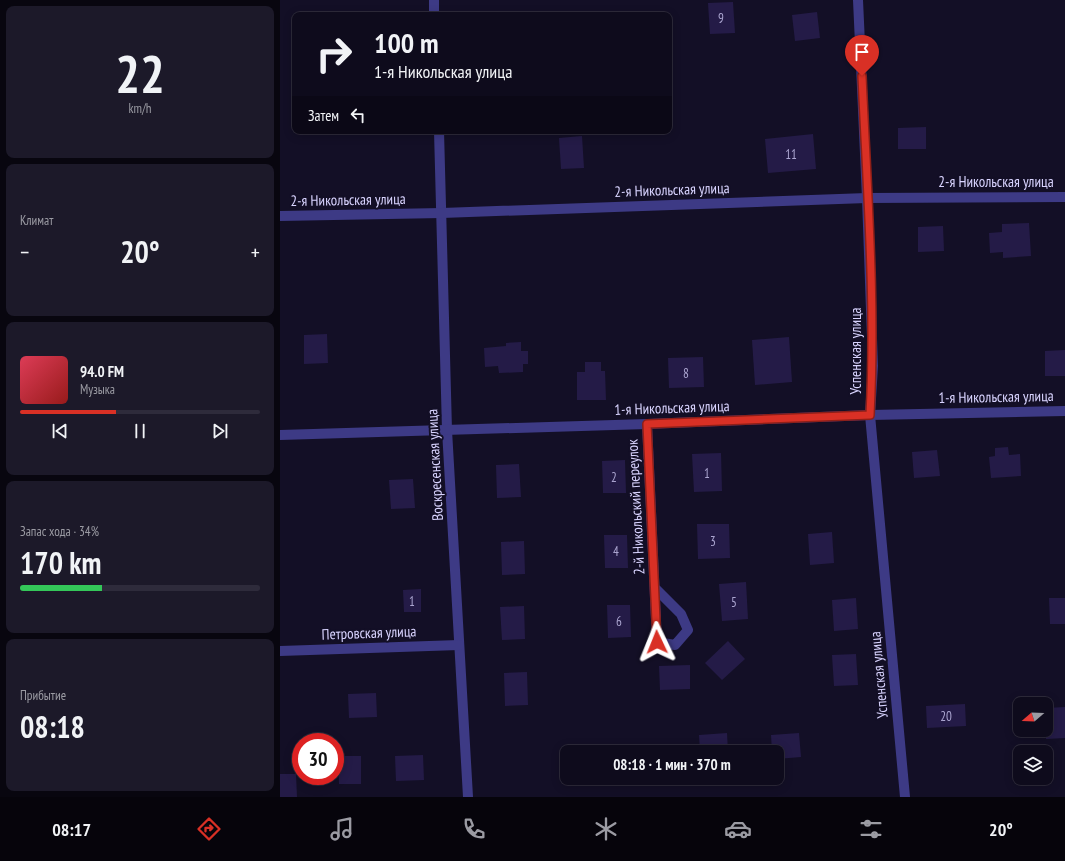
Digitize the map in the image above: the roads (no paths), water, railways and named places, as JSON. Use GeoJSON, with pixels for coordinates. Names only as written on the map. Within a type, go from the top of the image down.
{"type":"FeatureCollection","features":[{"type":"Feature","properties":{"kind":"street"},"geometry":{"type":"LineString","coordinates":[[434,0],[434,12]]}},
{"type":"Feature","properties":{"kind":"street","name":"Успенская улица"},"geometry":{"type":"LineString","coordinates":[[858,0],[868,198],[873,366],[870,415],[905,797]]}},
{"type":"Feature","properties":{"kind":"street","name":"Воскресенская улица"},"geometry":{"type":"LineString","coordinates":[[439,134],[447,430],[468,797]]}},
{"type":"Feature","properties":{"kind":"street","name":"2-я Никольская улица"},"geometry":{"type":"LineString","coordinates":[[280,216],[442,213],[868,198],[1065,197]]}},
{"type":"Feature","properties":{"kind":"street","name":"1-я Никольская улица"},"geometry":{"type":"LineString","coordinates":[[280,435],[647,424],[870,415],[1065,410]]}},
{"type":"Feature","properties":{"kind":"street","name":"2-й Никольский переулок"},"geometry":{"type":"LineString","coordinates":[[647,424],[657,642],[675,645],[688,630],[681,614],[655,588]]}},
{"type":"Feature","properties":{"kind":"street","name":"Петровская улица"},"geometry":{"type":"LineString","coordinates":[[280,651],[459,645]]}}]}
